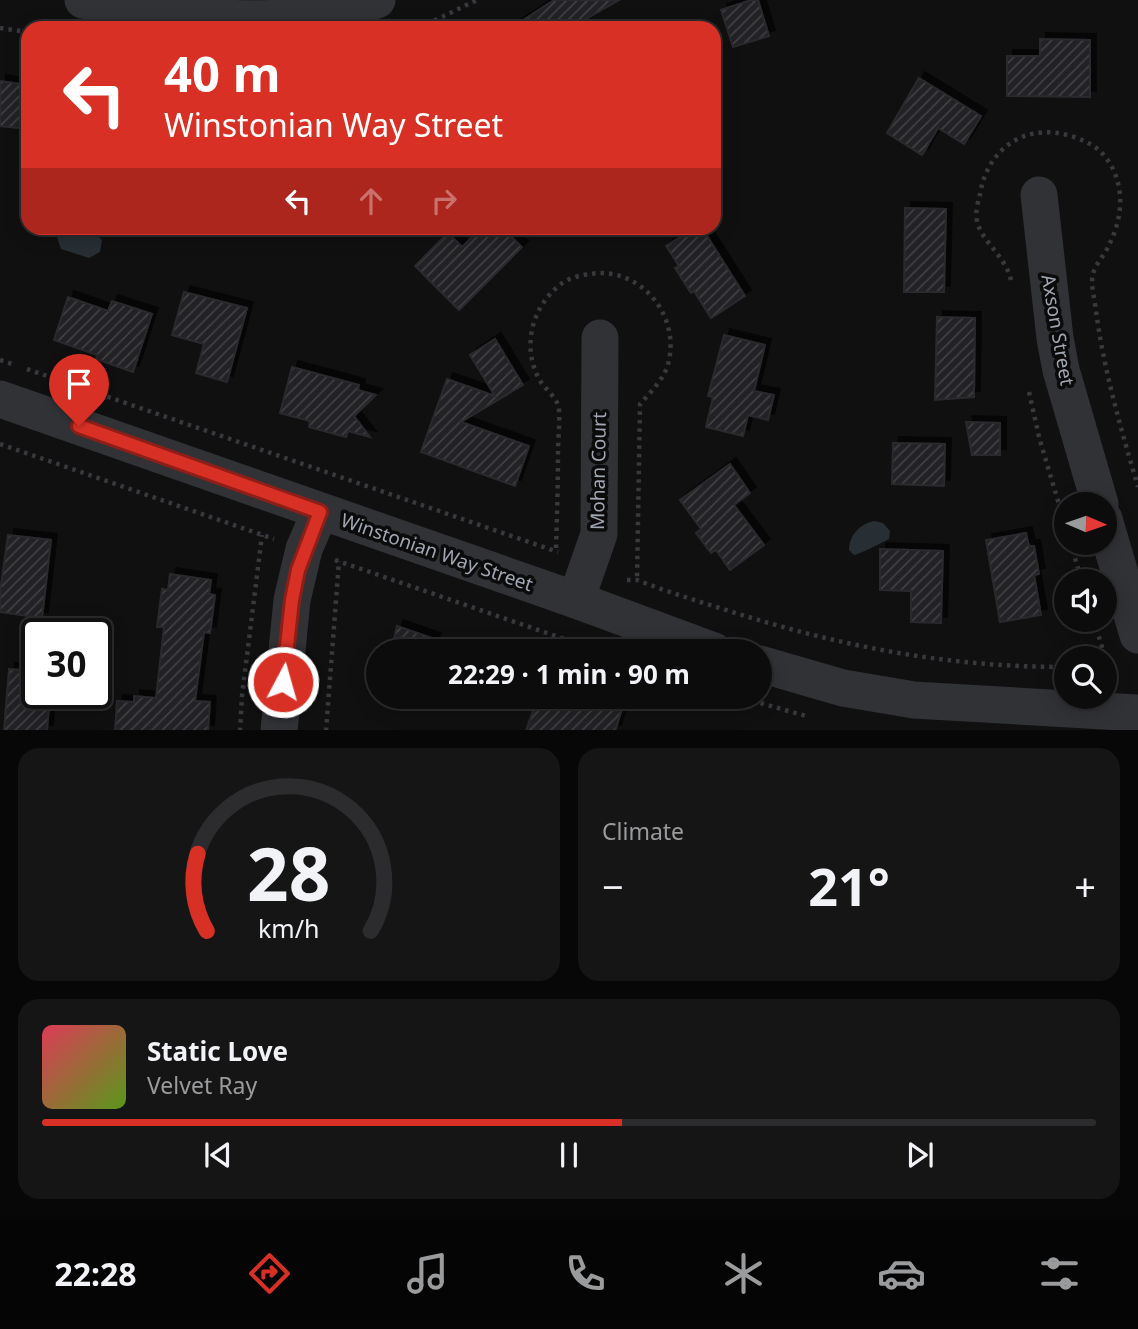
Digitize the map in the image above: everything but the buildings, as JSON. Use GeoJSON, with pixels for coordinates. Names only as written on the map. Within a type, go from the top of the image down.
{"type":"FeatureCollection","features":[{"type":"Feature","properties":{"kind":"street"},"geometry":{"type":"LineString","coordinates":[[82,0],[179,15],[290,18],[337,11],[377,0]]}},
{"type":"Feature","properties":{"kind":"street","name":"Axson Street"},"geometry":{"type":"LineString","coordinates":[[1039,195],[1061,370],[1097,492]]}},
{"type":"Feature","properties":{"kind":"street","name":"Mohan Court"},"geometry":{"type":"LineString","coordinates":[[576,600],[599,534],[600,338]]}},
{"type":"Feature","properties":{"kind":"street","name":"Winstonian Way Street"},"geometry":{"type":"LineString","coordinates":[[0,399],[682,639]]}},
{"type":"Feature","properties":{"kind":"street"},"geometry":{"type":"LineString","coordinates":[[279,730],[292,600],[304,549],[320,512]]}},
{"type":"Feature","properties":{"kind":"street"},"geometry":{"type":"LineString","coordinates":[[1115,555],[1138,635]]}},
{"type":"Feature","properties":{"kind":"street"},"geometry":{"type":"LineString","coordinates":[[772,667],[843,688],[914,700],[1138,713]]}},
{"type":"Feature","properties":{"kind":"path"},"geometry":{"type":"LineString","coordinates":[[434,21],[477,0]]}},
{"type":"Feature","properties":{"kind":"path"},"geometry":{"type":"LineString","coordinates":[[0,27],[21,31]]}},
{"type":"Feature","properties":{"kind":"path"},"geometry":{"type":"LineString","coordinates":[[0,360],[556,551],[620,580],[637,580],[780,627],[909,657],[1054,666]]}},
{"type":"Feature","properties":{"kind":"path"},"geometry":{"type":"LineString","coordinates":[[240,730],[262,535]]}},
{"type":"Feature","properties":{"kind":"path"},"geometry":{"type":"LineString","coordinates":[[326,730],[340,561]]}},
{"type":"Feature","properties":{"kind":"shaded area"},"geometry":{"type":"Polygon","coordinates":[[[96,235],[102,240],[100,252],[89,258],[61,249],[57,237],[96,235]]]}},
{"type":"Feature","properties":{"kind":"shaded area"},"geometry":{"type":"Polygon","coordinates":[[[874,521],[883,523],[890,531],[889,539],[854,555],[849,550],[853,535],[874,521]]]}},
{"type":"Feature","properties":{"kind":"route"},"geometry":{"type":"LineString","coordinates":[[79,426],[320,512],[298,570],[283,682]]}}]}
